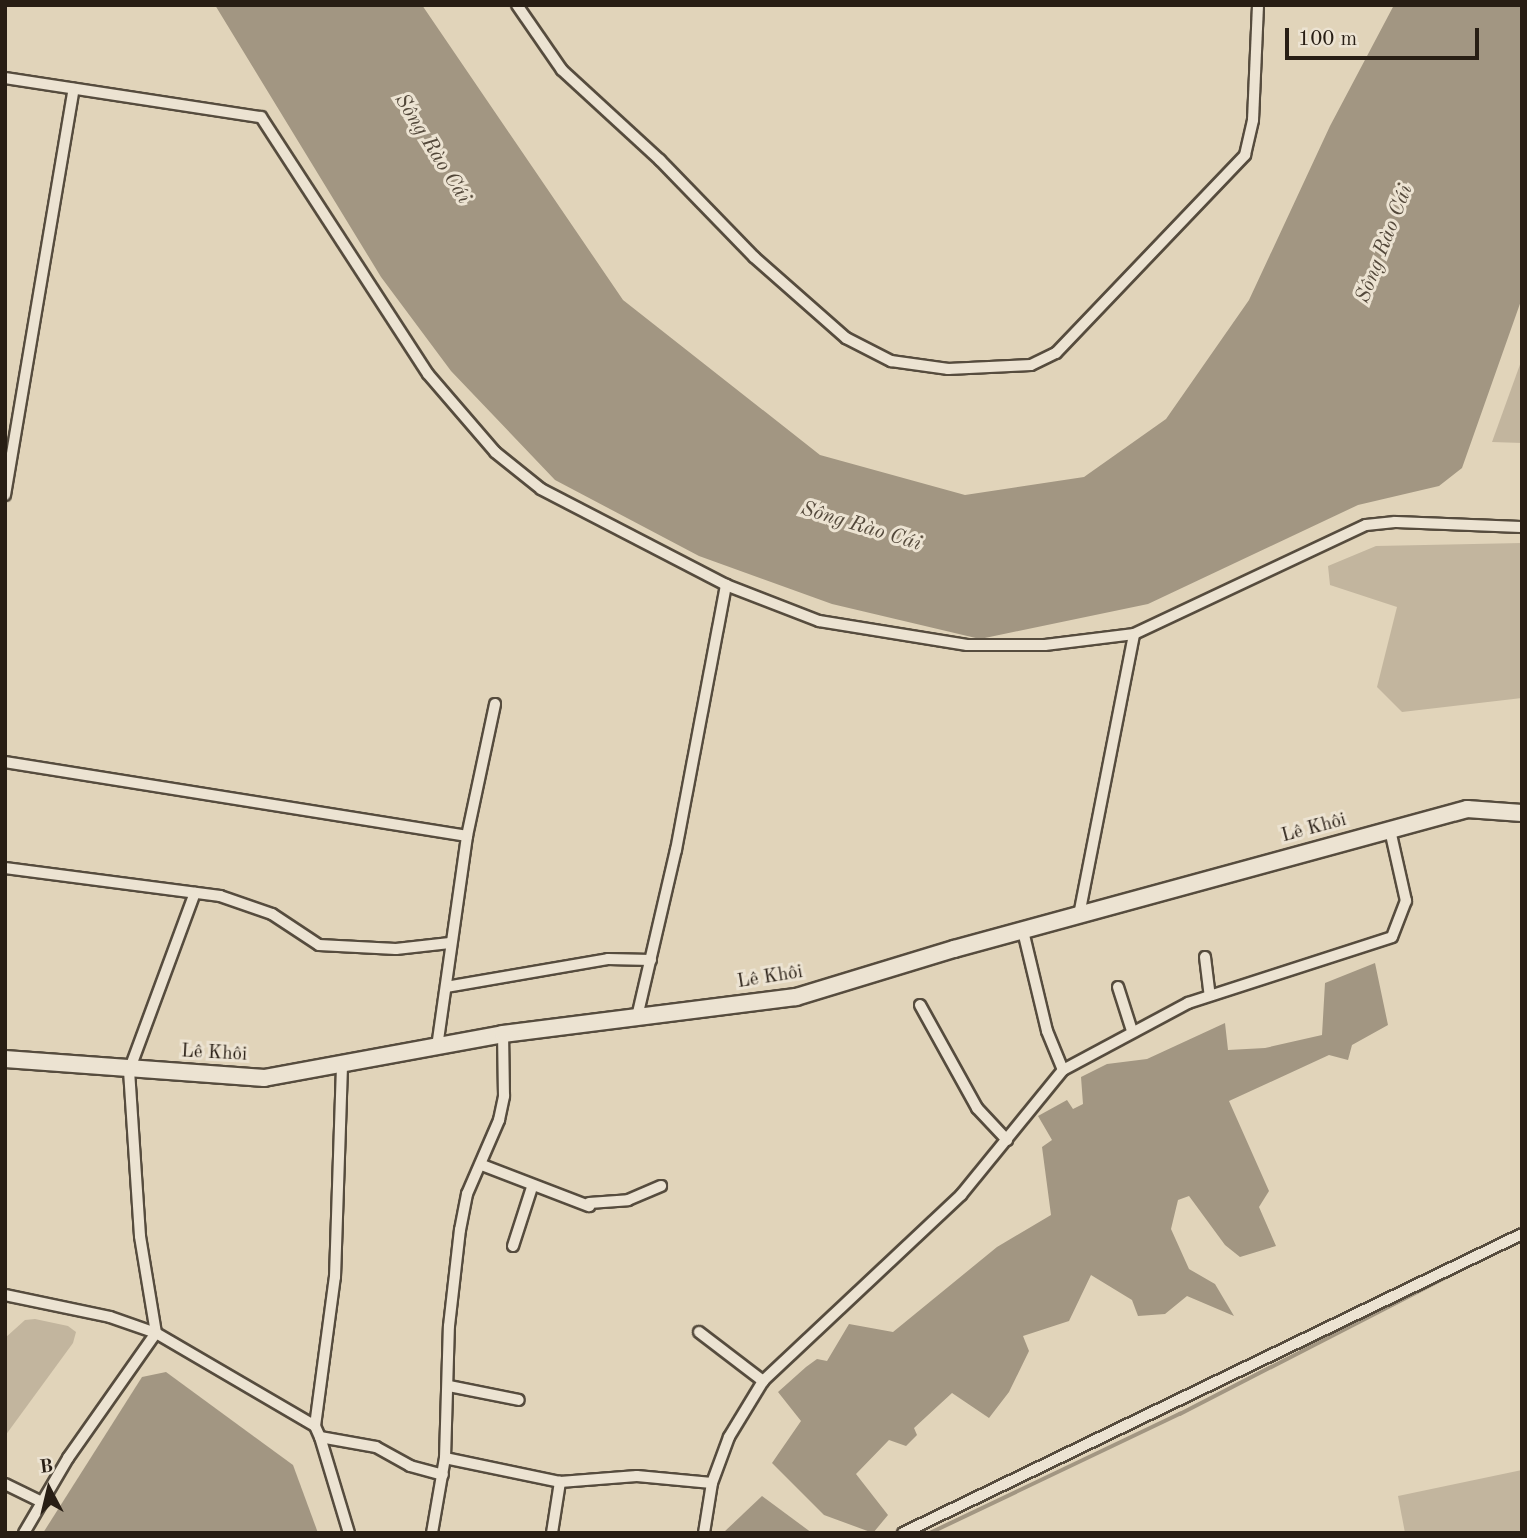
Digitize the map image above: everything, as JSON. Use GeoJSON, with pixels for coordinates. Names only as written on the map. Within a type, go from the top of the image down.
{"type":"FeatureCollection","features":[{"type":"Feature","properties":{"kind":"street"},"geometry":{"type":"LineString","coordinates":[[517,5],[562,70],[660,160],[754,257],[846,338],[891,361],[948,369],[1031,365],[1048,359],[1239,162],[1249,146],[1253,120],[1258,5]]}},
{"type":"Feature","properties":{"kind":"street"},"geometry":{"type":"LineString","coordinates":[[5,78],[261,117],[428,374],[495,452],[541,489],[726,585],[819,621],[967,645],[1045,645],[1134,634],[1366,525],[1395,522],[1522,527]]}},
{"type":"Feature","properties":{"kind":"street"},"geometry":{"type":"LineString","coordinates":[[5,495],[74,89]]}},
{"type":"Feature","properties":{"kind":"street"},"geometry":{"type":"LineString","coordinates":[[637,1017],[651,960],[726,585]]}},
{"type":"Feature","properties":{"kind":"street"},"geometry":{"type":"LineString","coordinates":[[1079,915],[1134,634]]}},
{"type":"Feature","properties":{"kind":"street"},"geometry":{"type":"LineString","coordinates":[[437,1047],[467,836],[495,704]]}},
{"type":"Feature","properties":{"kind":"street"},"geometry":{"type":"LineString","coordinates":[[5,762],[467,836]]}},
{"type":"Feature","properties":{"kind":"street","name":"Lê Khôi"},"geometry":{"type":"LineString","coordinates":[[5,1059],[129,1071],[264,1078],[342,1067],[503,1034],[796,997],[1079,915],[1467,809],[1522,813]]}},
{"type":"Feature","properties":{"kind":"street"},"geometry":{"type":"LineString","coordinates":[[704,1533],[712,1483],[729,1437],[763,1381],[943,1213],[1063,1070],[1132,1031],[1210,995],[1392,937],[1406,901],[1390,830]]}},
{"type":"Feature","properties":{"kind":"street"},"geometry":{"type":"LineString","coordinates":[[5,868],[195,893],[272,914],[319,945],[397,949],[450,943]]}},
{"type":"Feature","properties":{"kind":"street"},"geometry":{"type":"LineString","coordinates":[[24,1533],[42,1502],[156,1334],[140,1236],[129,1071],[195,893]]}},
{"type":"Feature","properties":{"kind":"street"},"geometry":{"type":"LineString","coordinates":[[1023,932],[1047,1031],[1063,1070]]}},
{"type":"Feature","properties":{"kind":"street"},"geometry":{"type":"LineString","coordinates":[[1205,957],[1210,995]]}},
{"type":"Feature","properties":{"kind":"street"},"geometry":{"type":"LineString","coordinates":[[446,987],[608,958],[651,960]]}},
{"type":"Feature","properties":{"kind":"street"},"geometry":{"type":"LineString","coordinates":[[1118,987],[1132,1031]]}},
{"type":"Feature","properties":{"kind":"street"},"geometry":{"type":"LineString","coordinates":[[920,1005],[977,1108],[1007,1140]]}},
{"type":"Feature","properties":{"kind":"street"},"geometry":{"type":"LineString","coordinates":[[432,1533],[445,1458],[449,1326],[460,1230],[467,1194],[482,1165],[504,1096],[503,1034]]}},
{"type":"Feature","properties":{"kind":"street"},"geometry":{"type":"LineString","coordinates":[[342,1067],[335,1278],[315,1426],[349,1533]]}},
{"type":"Feature","properties":{"kind":"street"},"geometry":{"type":"LineString","coordinates":[[482,1165],[532,1187],[589,1204],[628,1199],[661,1186]]}},
{"type":"Feature","properties":{"kind":"street"},"geometry":{"type":"LineString","coordinates":[[513,1246],[532,1187]]}},
{"type":"Feature","properties":{"kind":"street"},"geometry":{"type":"LineString","coordinates":[[903,1533],[1522,1234]]}},
{"type":"Feature","properties":{"kind":"street"},"geometry":{"type":"LineString","coordinates":[[5,1295],[110,1317],[156,1334],[315,1426]]}},
{"type":"Feature","properties":{"kind":"street"},"geometry":{"type":"LineString","coordinates":[[699,1332],[763,1381]]}},
{"type":"Feature","properties":{"kind":"street"},"geometry":{"type":"LineString","coordinates":[[449,1386],[519,1400]]}},
{"type":"Feature","properties":{"kind":"street"},"geometry":{"type":"LineString","coordinates":[[320,1437],[376,1447],[410,1466],[443,1475]]}},
{"type":"Feature","properties":{"kind":"street"},"geometry":{"type":"LineString","coordinates":[[445,1458],[559,1482],[637,1476],[712,1483]]}},
{"type":"Feature","properties":{"kind":"street"},"geometry":{"type":"LineString","coordinates":[[552,1533],[559,1482]]}},
{"type":"Feature","properties":{"kind":"street"},"geometry":{"type":"LineString","coordinates":[[5,1484],[42,1502]]}},
{"type":"Feature","properties":{"kind":"shaded area"},"geometry":{"type":"Polygon","coordinates":[[[1522,359],[1522,443],[1492,442],[1522,359]]]}},
{"type":"Feature","properties":{"kind":"shaded area"},"geometry":{"type":"Polygon","coordinates":[[[1522,543],[1522,698],[1402,712],[1377,687],[1397,607],[1330,585],[1328,566],[1376,546],[1522,543]]]}},
{"type":"Feature","properties":{"kind":"shaded area"},"geometry":{"type":"Polygon","coordinates":[[[35,1319],[68,1326],[76,1332],[73,1343],[5,1436],[5,1338],[25,1320],[35,1319]]]}},
{"type":"Feature","properties":{"kind":"shaded area"},"geometry":{"type":"Polygon","coordinates":[[[1522,1470],[1521,1533],[1405,1533],[1398,1496],[1522,1470]]]}},
{"type":"Feature","properties":{"kind":"water","name":"Sông Rào Cái"},"geometry":{"type":"Polygon","coordinates":[[[215,5],[422,5],[623,300],[820,455],[965,495],[1084,477],[1166,419],[1249,300],[1330,126],[1394,5],[1522,5],[1522,298],[1462,468],[1439,486],[1358,505],[1148,604],[980,639],[832,604],[699,556],[555,480],[451,371],[381,277],[215,5]]]}},
{"type":"Feature","properties":{"kind":"water"},"geometry":{"type":"Polygon","coordinates":[[[1375,963],[1388,1025],[1352,1045],[1348,1060],[1329,1055],[1229,1101],[1269,1191],[1259,1207],[1276,1246],[1240,1257],[1225,1245],[1189,1196],[1178,1200],[1171,1229],[1189,1269],[1215,1284],[1234,1316],[1187,1296],[1165,1314],[1138,1316],[1132,1300],[1091,1275],[1069,1321],[1023,1336],[1029,1351],[1009,1392],[989,1418],[952,1393],[914,1428],[917,1435],[906,1446],[889,1440],[856,1474],[888,1515],[873,1533],[824,1515],[772,1463],[801,1421],[778,1392],[817,1359],[827,1361],[849,1324],[893,1332],[997,1247],[1051,1215],[1042,1147],[1052,1140],[1038,1116],[1067,1100],[1073,1109],[1083,1104],[1081,1077],[1107,1064],[1147,1059],[1225,1023],[1228,1050],[1265,1048],[1322,1035],[1325,983],[1375,963]]]}},
{"type":"Feature","properties":{"kind":"water"},"geometry":{"type":"Polygon","coordinates":[[[166,1372],[293,1465],[318,1533],[43,1533],[142,1377],[166,1372]]]}},
{"type":"Feature","properties":{"kind":"water"},"geometry":{"type":"Polygon","coordinates":[[[762,1496],[812,1533],[723,1533],[762,1496]]]}},
{"type":"Feature","properties":{"kind":"waterway"},"geometry":{"type":"LineString","coordinates":[[930,1533],[1180,1414],[1474,1263]]}}]}
